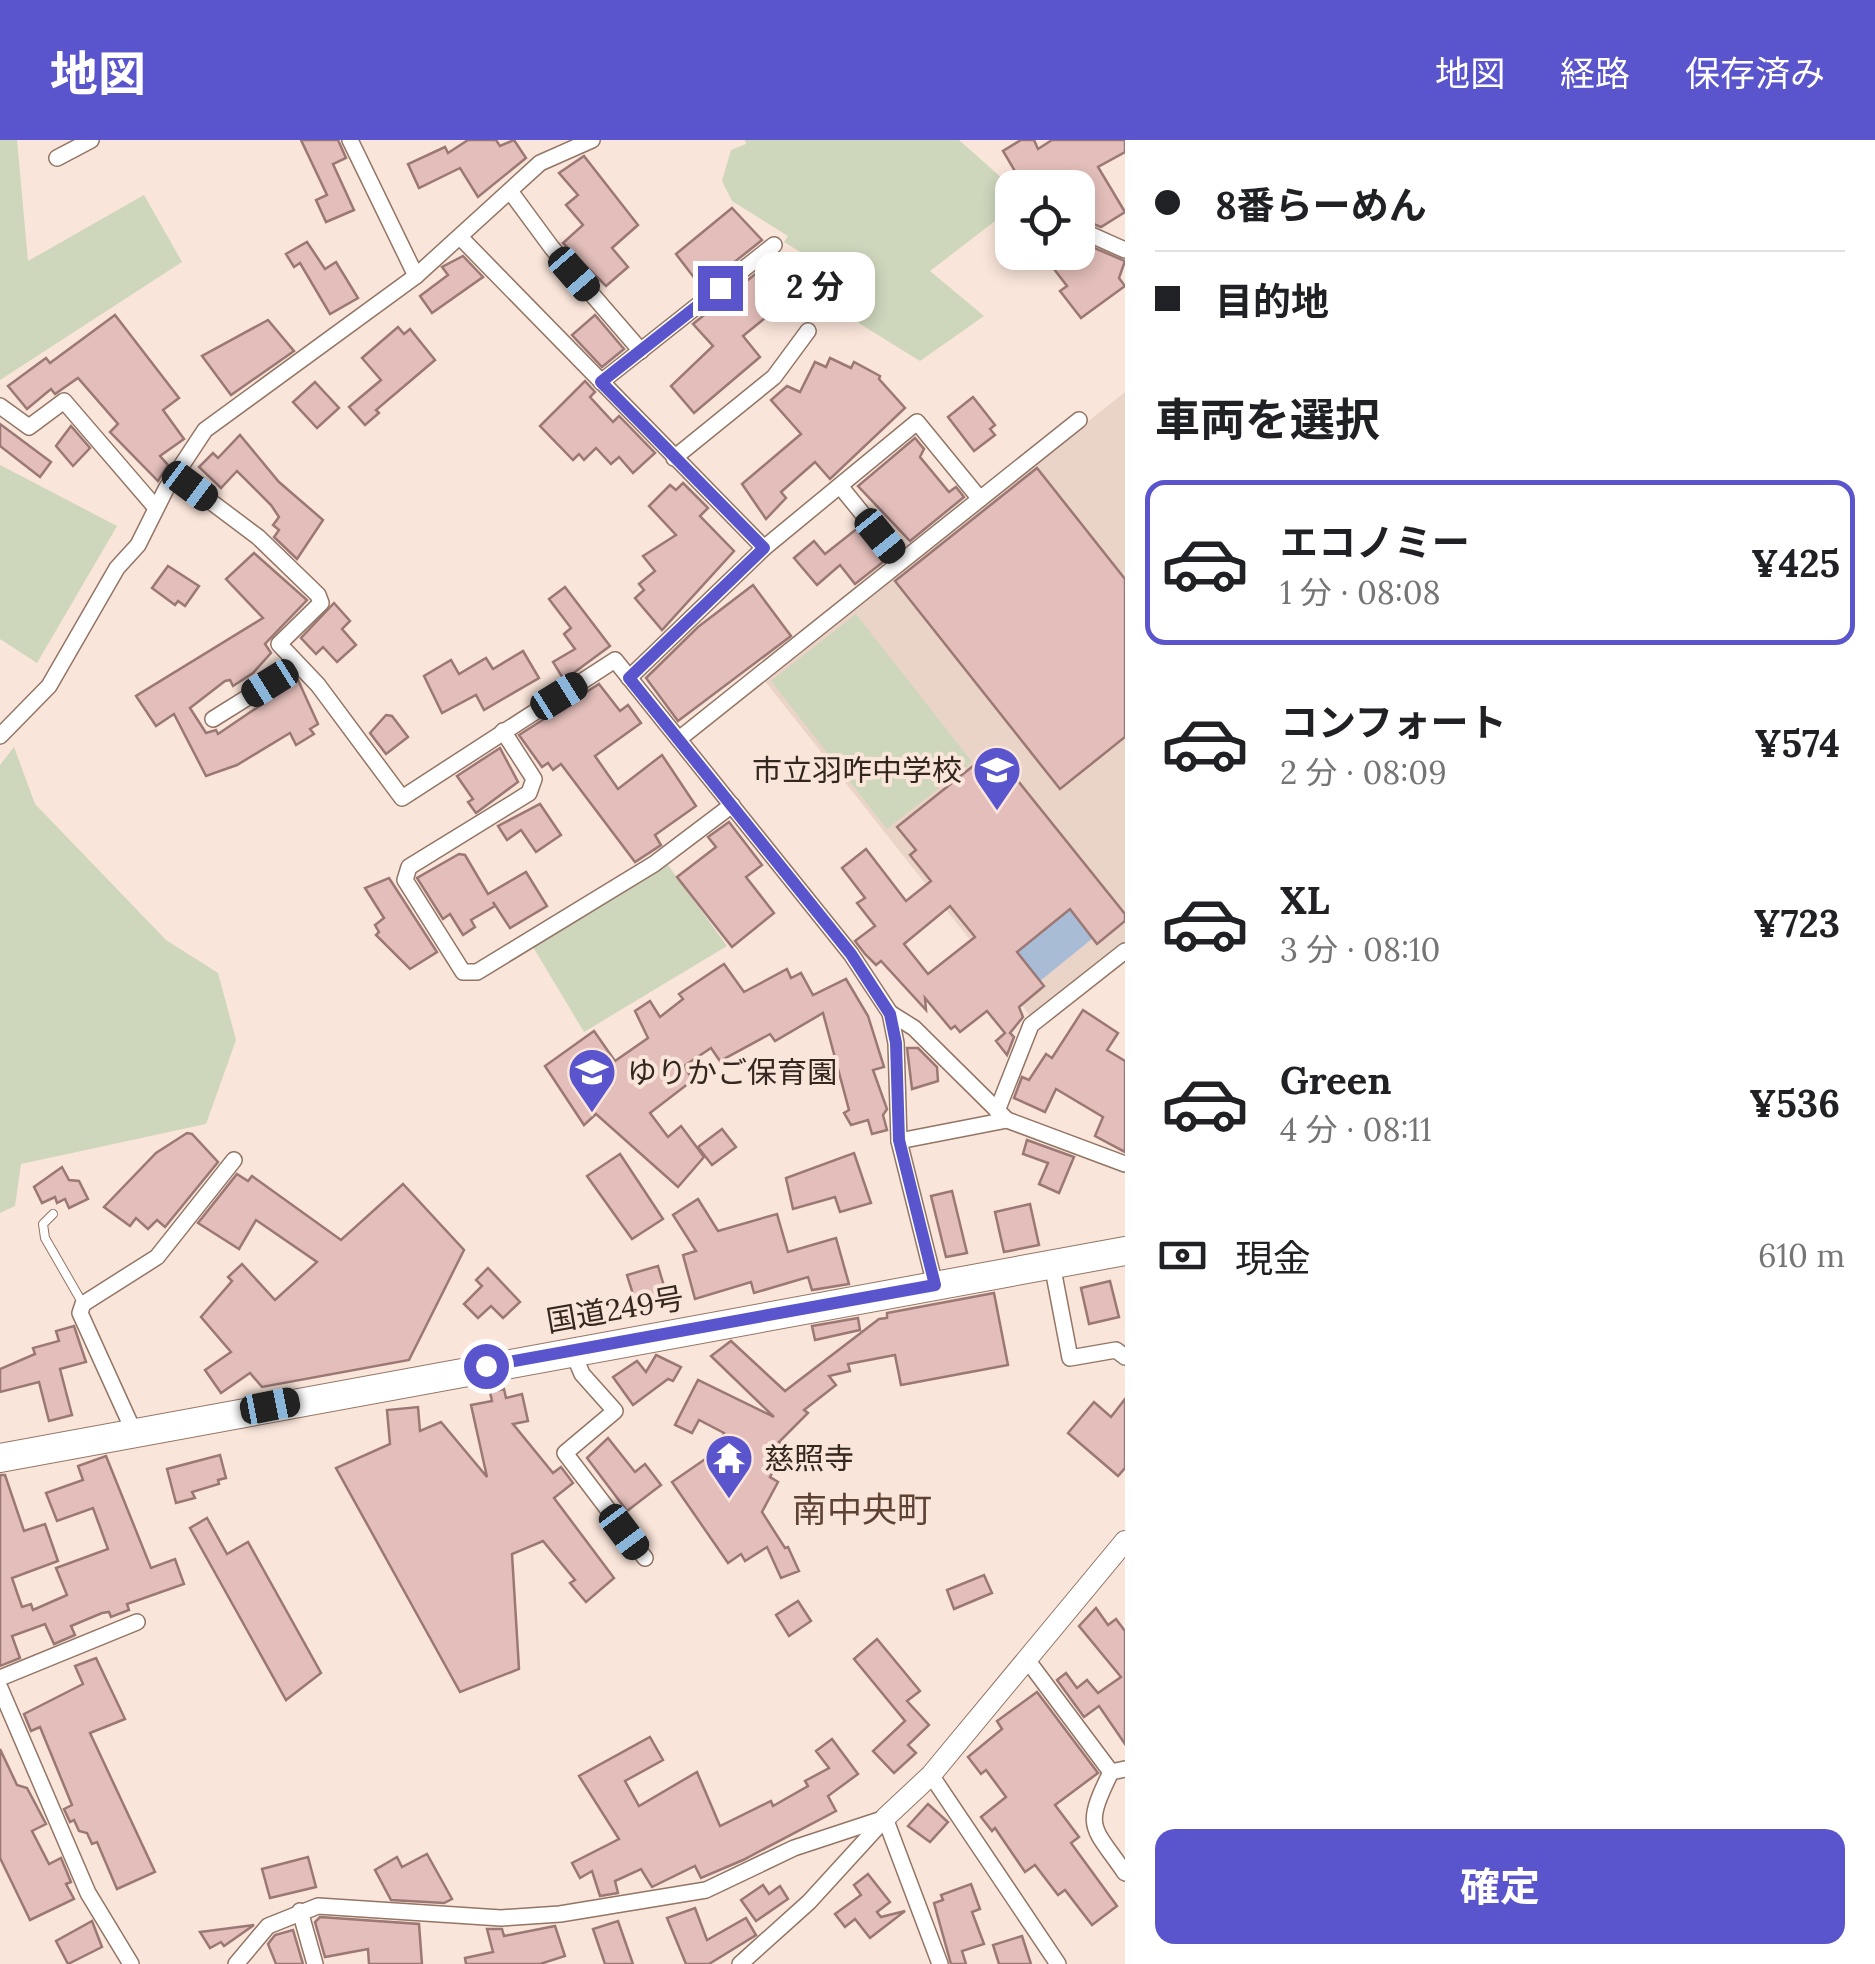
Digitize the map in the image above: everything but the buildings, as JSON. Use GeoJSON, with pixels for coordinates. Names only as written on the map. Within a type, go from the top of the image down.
{"type":"FeatureCollection","features":[{"type":"Feature","properties":{"kind":"highway","name":"国道249号"},"geometry":{"type":"LineString","coordinates":[[0,1458],[572,1350],[1125,1252]]}},
{"type":"Feature","properties":{"kind":"street"},"geometry":{"type":"LineString","coordinates":[[57,158],[91,140]]}},
{"type":"Feature","properties":{"kind":"street"},"geometry":{"type":"LineString","coordinates":[[350,140],[416,276]]}},
{"type":"Feature","properties":{"kind":"street"},"geometry":{"type":"LineString","coordinates":[[0,736],[49,686],[116,568],[138,546],[156,508],[205,430],[416,276],[540,163],[592,140]]}},
{"type":"Feature","properties":{"kind":"street"},"geometry":{"type":"LineString","coordinates":[[510,191],[552,248],[640,351]]}},
{"type":"Feature","properties":{"kind":"street"},"geometry":{"type":"LineString","coordinates":[[460,237],[764,548]]}},
{"type":"Feature","properties":{"kind":"street"},"geometry":{"type":"LineString","coordinates":[[1095,237],[1125,250]]}},
{"type":"Feature","properties":{"kind":"street"},"geometry":{"type":"LineString","coordinates":[[601,382],[774,245]]}},
{"type":"Feature","properties":{"kind":"street"},"geometry":{"type":"LineString","coordinates":[[674,458],[774,377],[808,331]]}},
{"type":"Feature","properties":{"kind":"street"},"geometry":{"type":"LineString","coordinates":[[0,406],[29,426],[64,402],[156,508]]}},
{"type":"Feature","properties":{"kind":"street"},"geometry":{"type":"LineString","coordinates":[[678,739],[1079,420]]}},
{"type":"Feature","properties":{"kind":"street"},"geometry":{"type":"LineString","coordinates":[[629,678],[764,548],[917,422],[980,499]]}},
{"type":"Feature","properties":{"kind":"street"},"geometry":{"type":"LineString","coordinates":[[180,470],[190,486],[258,537],[318,595],[320,603],[279,644],[318,684],[402,798],[615,660],[851,954],[890,1014],[896,1043],[899,1140],[935,1285]]}},
{"type":"Feature","properties":{"kind":"street"},"geometry":{"type":"LineString","coordinates":[[840,486],[901,561]]}},
{"type":"Feature","properties":{"kind":"street"},"geometry":{"type":"LineString","coordinates":[[213,719],[298,666]]}},
{"type":"Feature","properties":{"kind":"street"},"geometry":{"type":"LineString","coordinates":[[504,731],[534,780],[530,794],[409,866],[405,880],[463,972],[477,972],[654,864],[732,806]]}},
{"type":"Feature","properties":{"kind":"street"},"geometry":{"type":"LineString","coordinates":[[1002,1116],[1031,1025],[1125,951]]}},
{"type":"Feature","properties":{"kind":"street"},"geometry":{"type":"LineString","coordinates":[[890,1014],[914,1028],[1002,1116],[1125,1164]]}},
{"type":"Feature","properties":{"kind":"street"},"geometry":{"type":"LineString","coordinates":[[899,1140],[1002,1116]]}},
{"type":"Feature","properties":{"kind":"street"},"geometry":{"type":"LineString","coordinates":[[134,1432],[80,1313],[83,1304],[157,1257],[234,1160]]}},
{"type":"Feature","properties":{"kind":"street"},"geometry":{"type":"LineString","coordinates":[[1052,1264],[1070,1358],[1116,1350],[1125,1357]]}},
{"type":"Feature","properties":{"kind":"street"},"geometry":{"type":"LineString","coordinates":[[572,1350],[582,1374],[615,1411],[565,1453],[644,1558]]}},
{"type":"Feature","properties":{"kind":"street"},"geometry":{"type":"LineString","coordinates":[[740,1964],[809,1902],[885,1818],[931,1775],[1125,1542]]}},
{"type":"Feature","properties":{"kind":"street"},"geometry":{"type":"LineString","coordinates":[[0,1678],[137,1622]]}},
{"type":"Feature","properties":{"kind":"street"},"geometry":{"type":"LineString","coordinates":[[1028,1660],[1118,1770],[1092,1817],[1093,1830],[1125,1873]]}},
{"type":"Feature","properties":{"kind":"street"},"geometry":{"type":"LineString","coordinates":[[0,1688],[88,1893],[131,1964]]}},
{"type":"Feature","properties":{"kind":"street"},"geometry":{"type":"LineString","coordinates":[[931,1775],[1058,1964]]}},
{"type":"Feature","properties":{"kind":"street"},"geometry":{"type":"LineString","coordinates":[[236,1964],[268,1926],[300,1911],[372,1906],[501,1918],[560,1914],[706,1890],[794,1848],[885,1818]]}},
{"type":"Feature","properties":{"kind":"street"},"geometry":{"type":"LineString","coordinates":[[885,1818],[940,1964]]}},
{"type":"Feature","properties":{"kind":"street"},"geometry":{"type":"LineString","coordinates":[[300,1911],[315,1964]]}},
{"type":"Feature","properties":{"kind":"street"},"geometry":{"type":"LineString","coordinates":[[250,1946],[256,1964]]}},
{"type":"Feature","properties":{"kind":"lane"},"geometry":{"type":"LineString","coordinates":[[53,1214],[43,1224],[45,1238],[83,1304]]}},
{"type":"Feature","properties":{"kind":"shaded area","name":"市立羽咋中学校"},"geometry":{"type":"Polygon","coordinates":[[[1125,392],[1125,943],[1031,1017],[764,680],[1125,392]]]}},
{"type":"Feature","properties":{"kind":"green space"},"geometry":{"type":"Polygon","coordinates":[[[0,140],[17,140],[28,261],[144,195],[182,262],[0,380],[0,140]]]}},
{"type":"Feature","properties":{"kind":"green space"},"geometry":{"type":"Polygon","coordinates":[[[745,140],[959,140],[995,172],[995,221],[930,271],[984,316],[920,361],[810,293],[833,272],[784,242],[788,236],[732,201],[722,181],[731,150],[746,144],[745,140]]]}},
{"type":"Feature","properties":{"kind":"green space"},"geometry":{"type":"Polygon","coordinates":[[[0,465],[117,526],[37,663],[0,639],[0,465]]]}},
{"type":"Feature","properties":{"kind":"green space"},"geometry":{"type":"Polygon","coordinates":[[[856,614],[972,762],[887,829],[771,681],[856,614]]]}},
{"type":"Feature","properties":{"kind":"green space"},"geometry":{"type":"Polygon","coordinates":[[[14,747],[35,804],[166,940],[218,973],[236,1040],[206,1124],[21,1164],[15,1206],[0,1213],[0,765],[14,747]]]}},
{"type":"Feature","properties":{"kind":"green space"},"geometry":{"type":"Polygon","coordinates":[[[668,865],[727,946],[584,1032],[533,947],[668,865]]]}},
{"type":"Feature","properties":{"kind":"water"},"geometry":{"type":"Polygon","coordinates":[[[1070,909],[1093,938],[1040,981],[1017,952],[1070,909]]]}},
{"type":"Feature","properties":{"kind":"place","name":"市立羽咋中学校"},"geometry":{"type":"Point","coordinates":[997,812]}},
{"type":"Feature","properties":{"kind":"place","name":"ゆりかご保育園"},"geometry":{"type":"Point","coordinates":[592,1114]}},
{"type":"Feature","properties":{"kind":"place","name":"慈照寺"},"geometry":{"type":"Point","coordinates":[729,1500]}},
{"type":"Feature","properties":{"kind":"district","name":"南中央町"},"geometry":{"type":"Point","coordinates":[862,1509]}},
{"type":"Feature","properties":{"kind":"route"},"geometry":{"type":"LineString","coordinates":[[486,1366],[935,1285],[899,1140],[896,1043],[890,1014],[851,954],[629,678],[764,548],[601,382],[720,288]]}}]}
